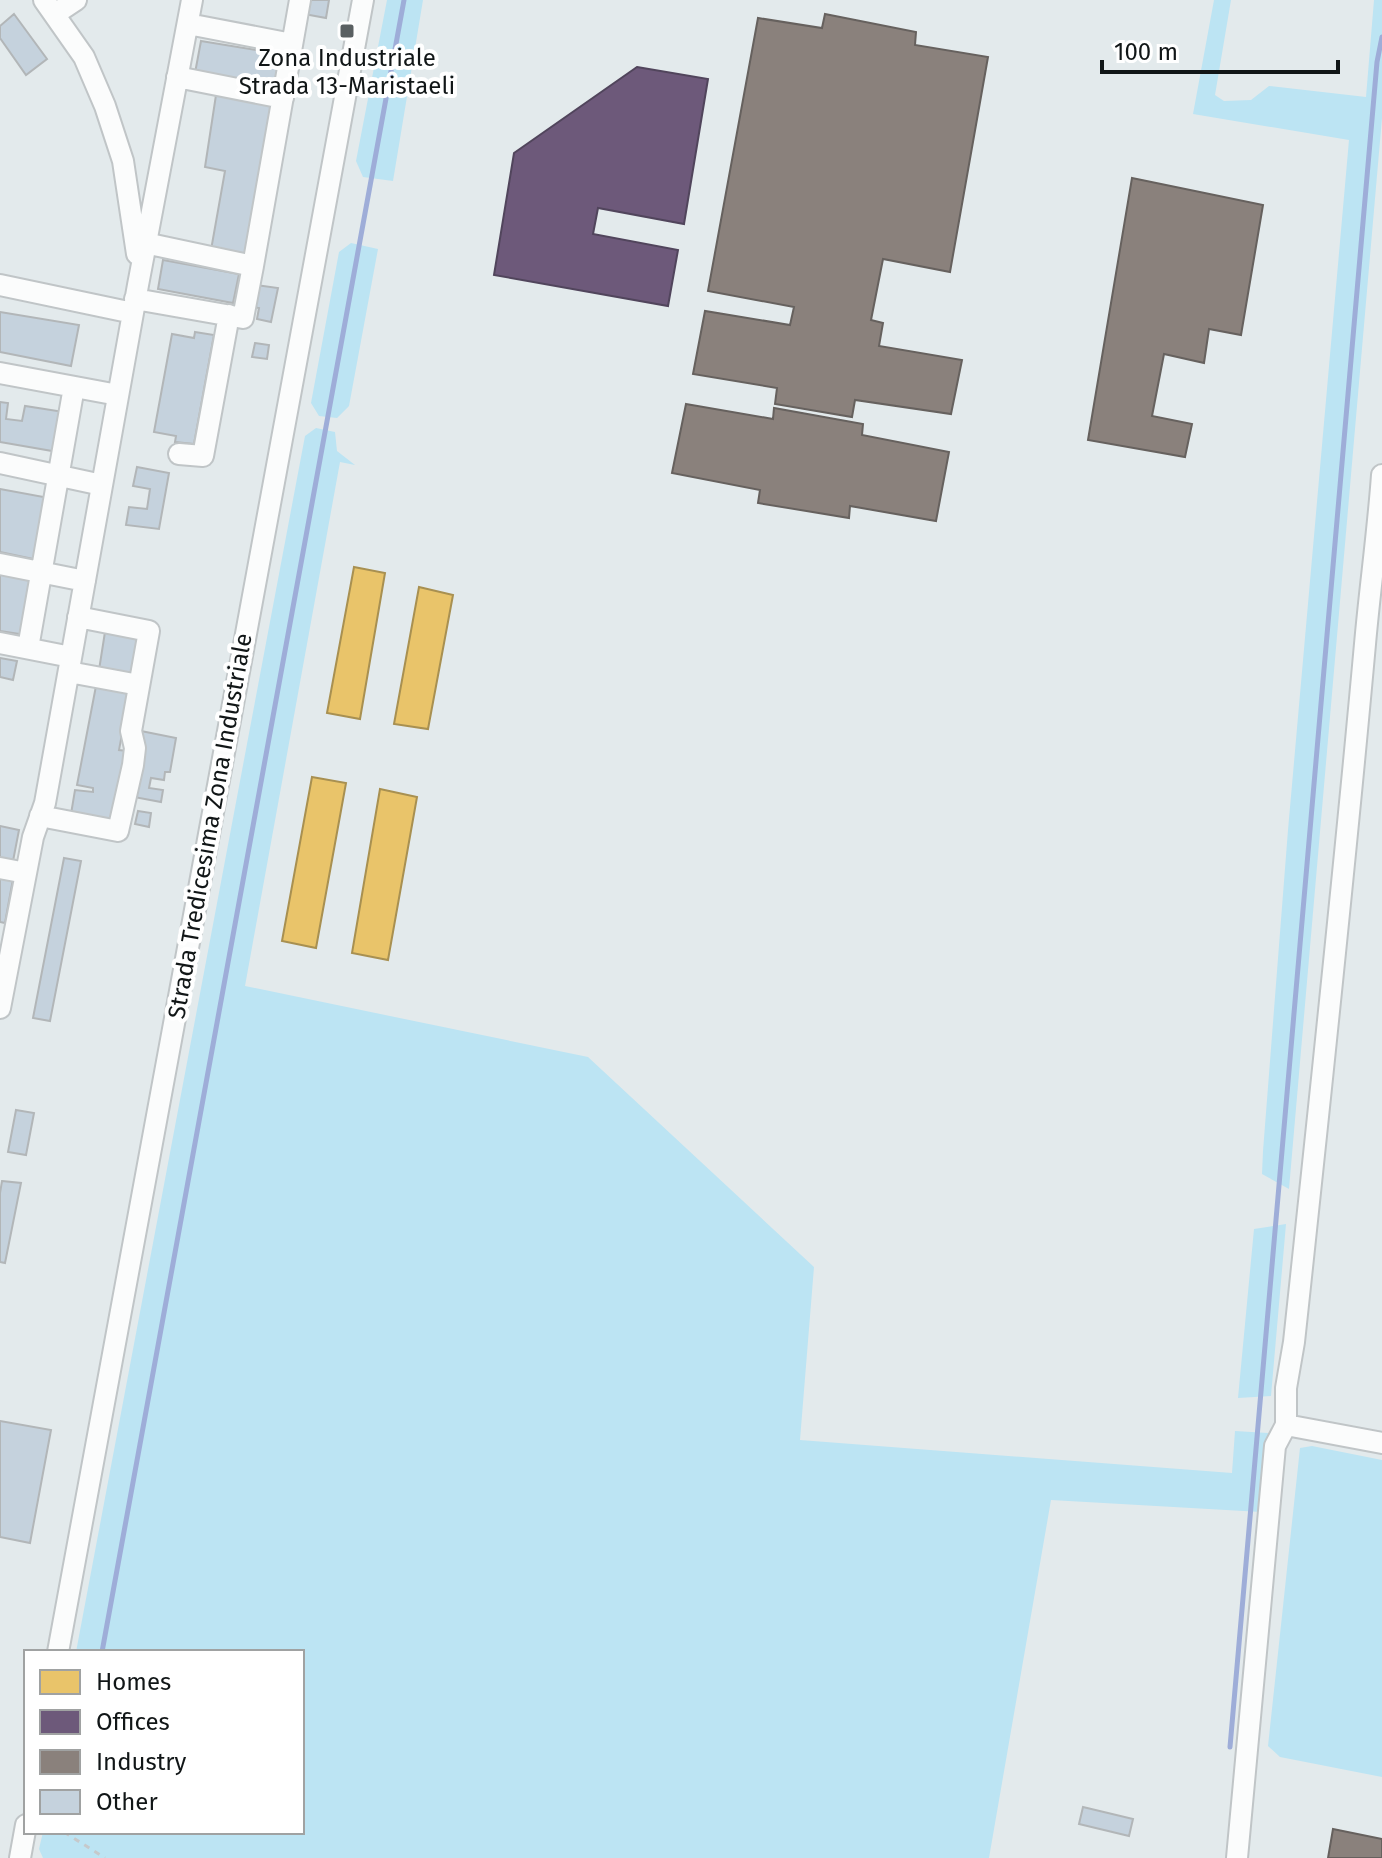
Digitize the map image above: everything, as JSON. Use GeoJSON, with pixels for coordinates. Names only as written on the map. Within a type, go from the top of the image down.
{"type":"FeatureCollection","features":[{"type":"Feature","properties":{"kind":"street"},"geometry":{"type":"LineString","coordinates":[[76,0],[50,7],[84,57],[105,106],[123,161],[140,274]]}},
{"type":"Feature","properties":{"kind":"street"},"geometry":{"type":"LineString","coordinates":[[0,1008],[33,837],[45,803],[145,243],[192,0]]}},
{"type":"Feature","properties":{"kind":"street"},"geometry":{"type":"LineString","coordinates":[[0,285],[134,306],[243,318],[300,0]]}},
{"type":"Feature","properties":{"kind":"street","name":"Strada Tredicesima Zona Industriale"},"geometry":{"type":"LineString","coordinates":[[58,1650],[363,0]]}},
{"type":"Feature","properties":{"kind":"street"},"geometry":{"type":"LineString","coordinates":[[188,24],[292,44]]}},
{"type":"Feature","properties":{"kind":"street"},"geometry":{"type":"LineString","coordinates":[[177,77],[283,98]]}},
{"type":"Feature","properties":{"kind":"street"},"geometry":{"type":"LineString","coordinates":[[145,243],[253,266]]}},
{"type":"Feature","properties":{"kind":"street"},"geometry":{"type":"LineString","coordinates":[[179,454],[203,456],[229,315]]}},
{"type":"Feature","properties":{"kind":"street"},"geometry":{"type":"LineString","coordinates":[[0,373],[118,395]]}},
{"type":"Feature","properties":{"kind":"street"},"geometry":{"type":"LineString","coordinates":[[28,648],[74,387]]}},
{"type":"Feature","properties":{"kind":"street"},"geometry":{"type":"LineString","coordinates":[[0,463],[102,485]]}},
{"type":"Feature","properties":{"kind":"street"},"geometry":{"type":"LineString","coordinates":[[1237,1858],[1275,1446],[1286,1425],[1286,1388],[1296,1327],[1339,920],[1382,475]]}},
{"type":"Feature","properties":{"kind":"street"},"geometry":{"type":"LineString","coordinates":[[0,564],[85,581]]}},
{"type":"Feature","properties":{"kind":"street"},"geometry":{"type":"LineString","coordinates":[[40,816],[118,831],[133,765],[135,748],[131,731],[149,631],[78,617]]}},
{"type":"Feature","properties":{"kind":"street"},"geometry":{"type":"LineString","coordinates":[[0,643],[28,648],[139,685]]}},
{"type":"Feature","properties":{"kind":"street"},"geometry":{"type":"LineString","coordinates":[[0,868],[26,873]]}},
{"type":"Feature","properties":{"kind":"street"},"geometry":{"type":"LineString","coordinates":[[1286,1425],[1382,1443]]}},
{"type":"Feature","properties":{"kind":"street"},"geometry":{"type":"LineString","coordinates":[[20,1858],[24,1834]]}},
{"type":"Feature","properties":{"kind":"path"},"geometry":{"type":"LineString","coordinates":[[67,1834],[105,1858]]}},
{"type":"Feature","properties":{"kind":"shaded area"},"geometry":{"type":"Polygon","coordinates":[[[387,0],[423,0],[393,181],[363,177],[356,161],[387,0]]]}},
{"type":"Feature","properties":{"kind":"shaded area"},"geometry":{"type":"Polygon","coordinates":[[[1214,0],[1231,0],[1215,95],[1224,101],[1251,100],[1269,86],[1366,97],[1374,0],[1382,0],[1382,118],[1289,1189],[1262,1174],[1263,1151],[1349,140],[1193,114],[1214,0]]]}},
{"type":"Feature","properties":{"kind":"shaded area"},"geometry":{"type":"Polygon","coordinates":[[[351,243],[378,249],[349,406],[337,418],[319,416],[311,403],[339,252],[351,243]]]}},
{"type":"Feature","properties":{"kind":"shaded area"},"geometry":{"type":"Polygon","coordinates":[[[316,428],[335,432],[337,451],[355,465],[340,462],[245,986],[588,1057],[814,1267],[800,1440],[1232,1473],[1235,1431],[1268,1433],[1261,1512],[1051,1500],[989,1858],[43,1858],[39,1849],[43,1834],[304,1834],[304,1650],[76,1650],[305,436],[316,428]]]}},
{"type":"Feature","properties":{"kind":"shaded area"},"geometry":{"type":"Polygon","coordinates":[[[1286,1224],[1271,1396],[1238,1398],[1254,1229],[1286,1224]]]}},
{"type":"Feature","properties":{"kind":"shaded area"},"geometry":{"type":"Polygon","coordinates":[[[1312,1446],[1382,1460],[1382,1777],[1280,1757],[1268,1746],[1300,1448],[1312,1446]]]}},
{"type":"Feature","properties":{"kind":"building: Homes"},"geometry":{"type":"Polygon","coordinates":[[[354,567],[385,573],[360,719],[327,713],[354,567]]]}},
{"type":"Feature","properties":{"kind":"building: Homes"},"geometry":{"type":"Polygon","coordinates":[[[419,587],[453,595],[428,729],[394,724],[419,587]]]}},
{"type":"Feature","properties":{"kind":"building: Homes"},"geometry":{"type":"Polygon","coordinates":[[[312,777],[346,783],[316,948],[282,941],[312,777]]]}},
{"type":"Feature","properties":{"kind":"building: Homes"},"geometry":{"type":"Polygon","coordinates":[[[380,789],[417,797],[388,960],[352,953],[380,789]]]}},
{"type":"Feature","properties":{"kind":"building: Offices"},"geometry":{"type":"Polygon","coordinates":[[[637,67],[708,79],[684,224],[598,208],[593,234],[678,250],[668,306],[494,275],[514,153],[637,67]]]}},
{"type":"Feature","properties":{"kind":"building: Industry"},"geometry":{"type":"Polygon","coordinates":[[[825,14],[916,32],[915,45],[988,57],[950,272],[883,259],[871,320],[883,323],[879,346],[962,360],[951,414],[855,400],[852,417],[775,404],[777,388],[693,374],[705,311],[790,325],[794,307],[708,291],[758,18],[822,28],[825,14]]]}},
{"type":"Feature","properties":{"kind":"building: Industry"},"geometry":{"type":"Polygon","coordinates":[[[1132,178],[1263,205],[1241,335],[1209,329],[1204,363],[1164,354],[1152,416],[1192,424],[1185,457],[1088,440],[1132,178]]]}},
{"type":"Feature","properties":{"kind":"building: Industry"},"geometry":{"type":"Polygon","coordinates":[[[686,404],[773,419],[774,408],[863,424],[862,435],[949,452],[936,521],[850,506],[849,518],[758,503],[760,490],[672,473],[686,404]]]}},
{"type":"Feature","properties":{"kind":"building: Industry"},"geometry":{"type":"Polygon","coordinates":[[[1333,1829],[1382,1839],[1382,1858],[1328,1858],[1333,1829]]]}},
{"type":"Feature","properties":{"kind":"building: Other"},"geometry":{"type":"Polygon","coordinates":[[[307,0],[329,0],[326,18],[304,14],[307,0]]]}},
{"type":"Feature","properties":{"kind":"building: Other"},"geometry":{"type":"Polygon","coordinates":[[[14,14],[47,59],[26,75],[0,38],[0,26],[14,14]]]}},
{"type":"Feature","properties":{"kind":"building: Other"},"geometry":{"type":"Polygon","coordinates":[[[201,41],[280,54],[274,88],[195,73],[201,41]]]}},
{"type":"Feature","properties":{"kind":"building: Other"},"geometry":{"type":"Polygon","coordinates":[[[216,95],[272,106],[245,256],[211,250],[225,171],[205,167],[216,95]]]}},
{"type":"Feature","properties":{"kind":"building: Other"},"geometry":{"type":"Polygon","coordinates":[[[163,260],[239,274],[233,303],[158,289],[163,260]]]}},
{"type":"Feature","properties":{"kind":"building: Other"},"geometry":{"type":"Polygon","coordinates":[[[256,285],[278,288],[271,322],[257,319],[259,308],[252,307],[256,285]]]}},
{"type":"Feature","properties":{"kind":"building: Other"},"geometry":{"type":"Polygon","coordinates":[[[0,312],[79,325],[71,366],[0,352],[0,312]]]}},
{"type":"Feature","properties":{"kind":"building: Other"},"geometry":{"type":"Polygon","coordinates":[[[195,332],[214,335],[194,444],[175,442],[176,436],[154,432],[172,334],[194,338],[195,332]]]}},
{"type":"Feature","properties":{"kind":"building: Other"},"geometry":{"type":"Polygon","coordinates":[[[255,343],[269,345],[267,359],[252,357],[255,343]]]}},
{"type":"Feature","properties":{"kind":"building: Other"},"geometry":{"type":"Polygon","coordinates":[[[0,402],[8,403],[6,419],[22,421],[25,406],[64,412],[58,452],[0,442],[0,402]]]}},
{"type":"Feature","properties":{"kind":"building: Other"},"geometry":{"type":"Polygon","coordinates":[[[137,467],[169,473],[159,529],[126,525],[129,507],[147,509],[150,489],[133,486],[137,467]]]}},
{"type":"Feature","properties":{"kind":"building: Other"},"geometry":{"type":"Polygon","coordinates":[[[0,489],[49,498],[38,560],[0,552],[0,489]]]}},
{"type":"Feature","properties":{"kind":"building: Other"},"geometry":{"type":"Polygon","coordinates":[[[0,571],[36,578],[26,635],[0,631],[0,571]]]}},
{"type":"Feature","properties":{"kind":"building: Other"},"geometry":{"type":"Polygon","coordinates":[[[105,632],[144,639],[137,677],[99,670],[105,632]]]}},
{"type":"Feature","properties":{"kind":"building: Other"},"geometry":{"type":"Polygon","coordinates":[[[0,658],[17,661],[13,680],[0,677],[0,658]]]}},
{"type":"Feature","properties":{"kind":"building: Other"},"geometry":{"type":"Polygon","coordinates":[[[96,686],[130,691],[119,750],[128,751],[114,824],[71,814],[75,790],[93,792],[93,788],[77,785],[96,686]]]}},
{"type":"Feature","properties":{"kind":"building: Other"},"geometry":{"type":"Polygon","coordinates":[[[141,731],[176,738],[170,772],[165,772],[164,780],[151,778],[149,788],[163,790],[161,802],[134,797],[141,731]]]}},
{"type":"Feature","properties":{"kind":"building: Other"},"geometry":{"type":"Polygon","coordinates":[[[138,811],[151,813],[149,827],[135,824],[138,811]]]}},
{"type":"Feature","properties":{"kind":"building: Other"},"geometry":{"type":"Polygon","coordinates":[[[0,826],[19,830],[13,861],[0,859],[0,826]]]}},
{"type":"Feature","properties":{"kind":"building: Other"},"geometry":{"type":"Polygon","coordinates":[[[64,858],[81,861],[50,1021],[33,1018],[64,858]]]}},
{"type":"Feature","properties":{"kind":"building: Other"},"geometry":{"type":"Polygon","coordinates":[[[0,876],[13,879],[5,923],[0,922],[0,876]]]}},
{"type":"Feature","properties":{"kind":"building: Other"},"geometry":{"type":"Polygon","coordinates":[[[16,1110],[34,1113],[26,1155],[8,1152],[16,1110]]]}},
{"type":"Feature","properties":{"kind":"building: Other"},"geometry":{"type":"Polygon","coordinates":[[[2,1181],[21,1183],[5,1263],[0,1262],[2,1181]]]}},
{"type":"Feature","properties":{"kind":"building: Other"},"geometry":{"type":"Polygon","coordinates":[[[0,1421],[51,1430],[30,1543],[0,1537],[0,1421]]]}},
{"type":"Feature","properties":{"kind":"building: Other"},"geometry":{"type":"Polygon","coordinates":[[[1083,1807],[1133,1819],[1129,1836],[1079,1824],[1083,1807]]]}},
{"type":"Feature","properties":{"kind":"waterway"},"geometry":{"type":"LineString","coordinates":[[102,1650],[404,0]]}},
{"type":"Feature","properties":{"kind":"waterway"},"geometry":{"type":"LineString","coordinates":[[1230,1747],[1377,62],[1382,37]]}},
{"type":"Feature","properties":{"kind":"place","name":"Zona Industriale Strada 13-Maristaeli"},"geometry":{"type":"Point","coordinates":[347,31]}}]}
